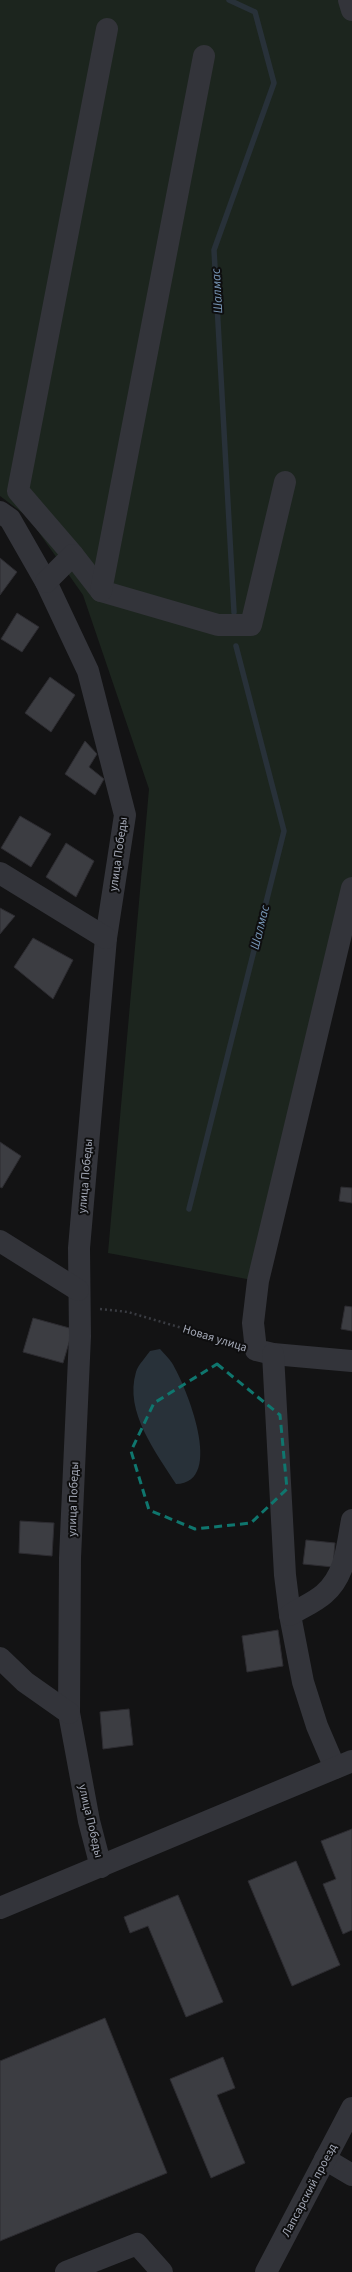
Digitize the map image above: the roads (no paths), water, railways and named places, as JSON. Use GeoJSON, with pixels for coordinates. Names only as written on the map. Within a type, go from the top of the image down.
{"type":"FeatureCollection","features":[{"type":"Feature","properties":{"kind":"street"},"geometry":{"type":"LineString","coordinates":[[349,0],[352,10]]}},
{"type":"Feature","properties":{"kind":"street"},"geometry":{"type":"LineString","coordinates":[[107,29],[18,491],[102,591],[218,625],[251,625],[285,482]]}},
{"type":"Feature","properties":{"kind":"street"},"geometry":{"type":"LineString","coordinates":[[102,591],[204,56]]}},
{"type":"Feature","properties":{"kind":"street","name":"улица Победы"},"geometry":{"type":"LineString","coordinates":[[0,512],[10,519],[46,582],[88,671],[125,816],[106,938],[79,1248],[79,1298],[70,1558],[69,1713],[89,1822],[101,1867]]}},
{"type":"Feature","properties":{"kind":"street"},"geometry":{"type":"LineString","coordinates":[[46,582],[73,555]]}},
{"type":"Feature","properties":{"kind":"street"},"geometry":{"type":"LineString","coordinates":[[0,873],[106,938]]}},
{"type":"Feature","properties":{"kind":"street"},"geometry":{"type":"LineString","coordinates":[[0,1908],[344,1765],[317,1726],[303,1682],[290,1615],[285,1575],[265,1352],[253,1323],[258,1281],[352,888]]}},
{"type":"Feature","properties":{"kind":"street"},"geometry":{"type":"LineString","coordinates":[[0,1242],[79,1298]]}},
{"type":"Feature","properties":{"kind":"street"},"geometry":{"type":"LineString","coordinates":[[265,1352],[352,1361]]}},
{"type":"Feature","properties":{"kind":"street"},"geometry":{"type":"LineString","coordinates":[[290,1615],[323,1595],[332,1586],[343,1567],[352,1520]]}},
{"type":"Feature","properties":{"kind":"street"},"geometry":{"type":"LineString","coordinates":[[0,1658],[25,1682],[69,1713]]}},
{"type":"Feature","properties":{"kind":"street","name":"Лапсарский проезд"},"geometry":{"type":"LineString","coordinates":[[266,2272],[352,2108]]}},
{"type":"Feature","properties":{"kind":"street"},"geometry":{"type":"LineString","coordinates":[[325,2160],[352,2174]]}},
{"type":"Feature","properties":{"kind":"street"},"geometry":{"type":"LineString","coordinates":[[66,2272],[137,2244],[162,2272]]}},
{"type":"Feature","properties":{"kind":"waterway","name":"Шалмас"},"geometry":{"type":"LineString","coordinates":[[229,0],[255,12],[274,83],[214,250],[234,612]]}},
{"type":"Feature","properties":{"kind":"waterway","name":"Шалмас"},"geometry":{"type":"LineString","coordinates":[[189,1209],[284,831],[236,646]]}}]}
